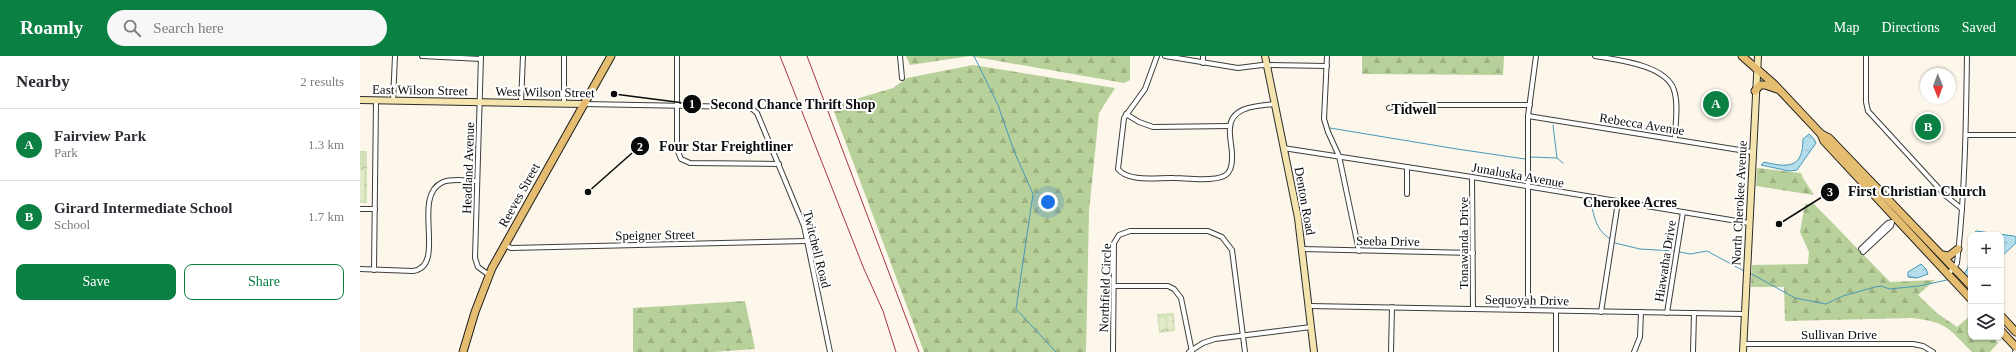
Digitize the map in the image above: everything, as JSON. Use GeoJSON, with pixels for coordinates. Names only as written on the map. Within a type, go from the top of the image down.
{"type":"FeatureCollection","features":[{"type":"Feature","properties":{"kind":"main road","name":"Reeves Street"},"geometry":{"type":"LineString","coordinates":[[464,352],[489,275],[504,245],[610,56]]}},
{"type":"Feature","properties":{"kind":"main road"},"geometry":{"type":"LineString","coordinates":[[1742,56],[1757,68],[1821,134],[1824,141],[1968,296]]}},
{"type":"Feature","properties":{"kind":"main road"},"geometry":{"type":"LineString","coordinates":[[1755,92],[1760,85],[1765,85],[1780,91]]}},
{"type":"Feature","properties":{"kind":"main road"},"geometry":{"type":"LineString","coordinates":[[1897,218],[1942,255],[1968,283]]}},
{"type":"Feature","properties":{"kind":"main road"},"geometry":{"type":"LineString","coordinates":[[1942,255],[1949,256],[1958,249]]}},
{"type":"Feature","properties":{"kind":"main road"},"geometry":{"type":"LineString","coordinates":[[2004,319],[2016,332]]}},
{"type":"Feature","properties":{"kind":"main road"},"geometry":{"type":"LineString","coordinates":[[2004,334],[2016,347]]}},
{"type":"Feature","properties":{"kind":"street"},"geometry":{"type":"LineString","coordinates":[[394,101],[395,56]]}},
{"type":"Feature","properties":{"kind":"street"},"geometry":{"type":"LineString","coordinates":[[422,56],[481,57]]}},
{"type":"Feature","properties":{"kind":"street"},"geometry":{"type":"LineString","coordinates":[[521,103],[523,56]]}},
{"type":"Feature","properties":{"kind":"street"},"geometry":{"type":"LineString","coordinates":[[564,56],[564,104]]}},
{"type":"Feature","properties":{"kind":"street"},"geometry":{"type":"LineString","coordinates":[[678,56],[677,151],[683,161],[690,163],[779,164]]}},
{"type":"Feature","properties":{"kind":"street"},"geometry":{"type":"LineString","coordinates":[[900,56],[902,78]]}},
{"type":"Feature","properties":{"kind":"street"},"geometry":{"type":"LineString","coordinates":[[1157,56],[1145,89],[1126,114],[1122,127],[1118,169],[1127,174],[1144,178],[1191,179],[1226,175],[1232,164],[1230,126],[1236,115],[1244,110],[1274,104]]}},
{"type":"Feature","properties":{"kind":"street"},"geometry":{"type":"LineString","coordinates":[[1165,56],[1238,68],[1266,65],[1326,66]]}},
{"type":"Feature","properties":{"kind":"street"},"geometry":{"type":"LineString","coordinates":[[1203,56],[1203,63]]}},
{"type":"Feature","properties":{"kind":"street","name":"Denton Road"},"geometry":{"type":"LineString","coordinates":[[1265,56],[1298,218],[1314,352]]}},
{"type":"Feature","properties":{"kind":"street"},"geometry":{"type":"LineString","coordinates":[[1327,56],[1324,119],[1339,156],[1359,250]]}},
{"type":"Feature","properties":{"kind":"street"},"geometry":{"type":"LineString","coordinates":[[1528,310],[1528,116],[1536,56]]}},
{"type":"Feature","properties":{"kind":"street"},"geometry":{"type":"LineString","coordinates":[[1596,56],[1639,65],[1656,72],[1669,81],[1676,95],[1675,139]]}},
{"type":"Feature","properties":{"kind":"street","name":"North Cherokee Avenue"},"geometry":{"type":"LineString","coordinates":[[1744,352],[1752,152],[1758,56]]}},
{"type":"Feature","properties":{"kind":"street"},"geometry":{"type":"LineString","coordinates":[[1866,56],[1866,102],[1868,111],[1946,196],[1962,209]]}},
{"type":"Feature","properties":{"kind":"street"},"geometry":{"type":"LineString","coordinates":[[1948,274],[1954,268],[1958,249],[1962,209],[1966,135],[1967,56]]}},
{"type":"Feature","properties":{"kind":"street","name":"Headland Avenue"},"geometry":{"type":"LineString","coordinates":[[481,57],[474,258],[478,267],[489,275]]}},
{"type":"Feature","properties":{"kind":"street","name":"East Wilson Street"},"geometry":{"type":"LineString","coordinates":[[360,100],[480,102]]}},
{"type":"Feature","properties":{"kind":"street"},"geometry":{"type":"LineString","coordinates":[[374,270],[376,101]]}},
{"type":"Feature","properties":{"kind":"street","name":"West Wilson Street"},"geometry":{"type":"LineString","coordinates":[[480,102],[677,107],[744,107],[754,110]]}},
{"type":"Feature","properties":{"kind":"street"},"geometry":{"type":"LineString","coordinates":[[1389,108],[1397,105],[1530,105]]}},
{"type":"Feature","properties":{"kind":"street","name":"Twitchell Road"},"geometry":{"type":"LineString","coordinates":[[754,110],[761,120],[802,222],[830,352]]}},
{"type":"Feature","properties":{"kind":"street"},"geometry":{"type":"LineString","coordinates":[[1126,114],[1145,125],[1153,127],[1230,126]]}},
{"type":"Feature","properties":{"kind":"street","name":"Rebecca Avenue"},"geometry":{"type":"LineString","coordinates":[[1528,116],[1752,152]]}},
{"type":"Feature","properties":{"kind":"street"},"geometry":{"type":"LineString","coordinates":[[1966,135],[2016,135]]}},
{"type":"Feature","properties":{"kind":"street","name":"Junaluska Avenue"},"geometry":{"type":"LineString","coordinates":[[1283,148],[1472,177],[1749,223]]}},
{"type":"Feature","properties":{"kind":"street"},"geometry":{"type":"LineString","coordinates":[[1407,167],[1407,194]]}},
{"type":"Feature","properties":{"kind":"street","name":"Tonawanda Drive"},"geometry":{"type":"LineString","coordinates":[[1472,177],[1473,309]]}},
{"type":"Feature","properties":{"kind":"street"},"geometry":{"type":"LineString","coordinates":[[360,269],[413,271],[423,266],[428,256],[429,201],[432,192],[438,185],[448,181],[477,181]]}},
{"type":"Feature","properties":{"kind":"street"},"geometry":{"type":"LineString","coordinates":[[1600,312],[1618,202]]}},
{"type":"Feature","properties":{"kind":"street"},"geometry":{"type":"LineString","coordinates":[[360,209],[375,209]]}},
{"type":"Feature","properties":{"kind":"street","name":"Hiawatha Drive"},"geometry":{"type":"LineString","coordinates":[[1667,313],[1683,212]]}},
{"type":"Feature","properties":{"kind":"street"},"geometry":{"type":"LineString","coordinates":[[1862,251],[1891,226],[1897,218]]}},
{"type":"Feature","properties":{"kind":"street","name":"Northfield Circle"},"geometry":{"type":"LineString","coordinates":[[1113,352],[1114,243],[1117,237],[1123,232],[1204,231],[1216,233],[1227,241],[1234,254],[1245,352]]}},
{"type":"Feature","properties":{"kind":"street","name":"Speigner Street"},"geometry":{"type":"LineString","coordinates":[[504,245],[511,248],[807,241]]}},
{"type":"Feature","properties":{"kind":"street","name":"Seeba Drive"},"geometry":{"type":"LineString","coordinates":[[1302,249],[1473,253]]}},
{"type":"Feature","properties":{"kind":"street"},"geometry":{"type":"LineString","coordinates":[[1114,286],[1168,286],[1174,289],[1181,298],[1190,351],[1208,341],[1311,327]]}},
{"type":"Feature","properties":{"kind":"street","name":"Sequoyah Drive"},"geometry":{"type":"LineString","coordinates":[[1309,306],[1745,314]]}},
{"type":"Feature","properties":{"kind":"street"},"geometry":{"type":"LineString","coordinates":[[1391,352],[1392,307]]}},
{"type":"Feature","properties":{"kind":"street"},"geometry":{"type":"LineString","coordinates":[[1556,311],[1556,352]]}},
{"type":"Feature","properties":{"kind":"street"},"geometry":{"type":"LineString","coordinates":[[1634,352],[1640,337],[1640,312]]}},
{"type":"Feature","properties":{"kind":"street"},"geometry":{"type":"LineString","coordinates":[[1693,352],[1694,313]]}},
{"type":"Feature","properties":{"kind":"street","name":"Sullivan Drive"},"geometry":{"type":"LineString","coordinates":[[1744,344],[1913,344],[1923,346],[1933,352]]}},
{"type":"Feature","properties":{"kind":"green space"},"geometry":{"type":"Polygon","coordinates":[[[906,56],[970,56],[910,65],[906,56]]]}},
{"type":"Feature","properties":{"kind":"green space"},"geometry":{"type":"Polygon","coordinates":[[[970,56],[1130,56],[1130,80],[1124,83],[970,56]]]}},
{"type":"Feature","properties":{"kind":"green space"},"geometry":{"type":"Polygon","coordinates":[[[1362,56],[1504,56],[1503,75],[1362,74],[1362,56]]]}},
{"type":"Feature","properties":{"kind":"green space"},"geometry":{"type":"Polygon","coordinates":[[[973,65],[1115,88],[1099,113],[1089,211],[1086,352],[924,352],[832,106],[893,88],[907,78],[973,65]]]}},
{"type":"Feature","properties":{"kind":"green space"},"geometry":{"type":"Polygon","coordinates":[[[360,151],[367,151],[367,203],[360,203],[360,151]]]}},
{"type":"Feature","properties":{"kind":"green space"},"geometry":{"type":"Polygon","coordinates":[[[1757,168],[1801,173],[1814,195],[1756,186],[1757,168]]]}},
{"type":"Feature","properties":{"kind":"green space"},"geometry":{"type":"Polygon","coordinates":[[[360,170],[364,170],[364,200],[360,200],[360,170]]]}},
{"type":"Feature","properties":{"kind":"green space"},"geometry":{"type":"Polygon","coordinates":[[[1805,204],[1814,204],[1890,282],[1935,280],[1918,295],[1937,313],[1957,327],[1968,318],[1968,340],[1995,340],[1998,343],[1990,352],[1972,352],[1952,332],[1940,324],[1912,318],[1785,321],[1784,287],[1751,287],[1752,265],[1808,264],[1809,252],[1800,232],[1805,204]]]}},
{"type":"Feature","properties":{"kind":"green space"},"geometry":{"type":"Polygon","coordinates":[[[745,301],[755,349],[714,352],[633,352],[633,308],[745,301]]]}},
{"type":"Feature","properties":{"kind":"green space"},"geometry":{"type":"Polygon","coordinates":[[[1174,313],[1175,331],[1159,333],[1157,314],[1174,313]]]}},
{"type":"Feature","properties":{"kind":"green space"},"geometry":{"type":"Polygon","coordinates":[[[1172,316],[1173,329],[1168,329],[1167,317],[1172,316]]]}},
{"type":"Feature","properties":{"kind":"green space"},"geometry":{"type":"Polygon","coordinates":[[[1165,317],[1166,329],[1160,330],[1159,318],[1165,317]]]}},
{"type":"Feature","properties":{"kind":"water"},"geometry":{"type":"Polygon","coordinates":[[[1809,134],[1816,143],[1797,170],[1789,171],[1761,165],[1764,162],[1781,165],[1793,164],[1800,156],[1803,139],[1809,134]]]}},
{"type":"Feature","properties":{"kind":"water"},"geometry":{"type":"Polygon","coordinates":[[[2004,235],[2016,237],[2016,243],[2004,254],[2004,235]]]}},
{"type":"Feature","properties":{"kind":"water"},"geometry":{"type":"Polygon","coordinates":[[[1921,264],[1926,269],[1928,274],[1917,278],[1908,277],[1908,272],[1921,264]]]}},
{"type":"Feature","properties":{"kind":"water"},"geometry":{"type":"Polygon","coordinates":[[[1968,268],[1968,277],[1964,274],[1968,268]]]}},
{"type":"Feature","properties":{"kind":"waterway"},"geometry":{"type":"LineString","coordinates":[[974,56],[998,105],[1014,151],[1033,194],[1016,309],[1056,352]]}},
{"type":"Feature","properties":{"kind":"waterway"},"geometry":{"type":"LineString","coordinates":[[1553,125],[1557,158]]}},
{"type":"Feature","properties":{"kind":"waterway"},"geometry":{"type":"LineString","coordinates":[[1330,128],[1525,159]]}},
{"type":"Feature","properties":{"kind":"waterway"},"geometry":{"type":"LineString","coordinates":[[1531,157],[1557,158],[1563,163]]}},
{"type":"Feature","properties":{"kind":"waterway"},"geometry":{"type":"LineString","coordinates":[[1589,200],[1598,226],[1610,239]]}},
{"type":"Feature","properties":{"kind":"waterway"},"geometry":{"type":"LineString","coordinates":[[1615,243],[1640,249],[1674,251]]}},
{"type":"Feature","properties":{"kind":"waterway"},"geometry":{"type":"LineString","coordinates":[[1680,252],[1690,254],[1707,251],[1744,271]]}},
{"type":"Feature","properties":{"kind":"waterway"},"geometry":{"type":"LineString","coordinates":[[1750,273],[1795,298],[1826,304],[1843,296],[1875,287],[1882,286],[1889,289],[1919,286],[1947,280]]}},
{"type":"Feature","properties":{"kind":"railway"},"geometry":{"type":"LineString","coordinates":[[780,56],[864,269],[883,311],[896,352]]}},
{"type":"Feature","properties":{"kind":"railway"},"geometry":{"type":"LineString","coordinates":[[807,56],[919,352]]}},
{"type":"Feature","properties":{"kind":"place","name":"Second Chance Thrift Shop"},"geometry":{"type":"Point","coordinates":[614,94]}},
{"type":"Feature","properties":{"kind":"place","name":"Fairview Park"},"geometry":{"type":"Point","coordinates":[1716,104]}},
{"type":"Feature","properties":{"kind":"place","name":"Girard Intermediate School"},"geometry":{"type":"Point","coordinates":[1928,127]}},
{"type":"Feature","properties":{"kind":"place","name":"Four Star Freightliner"},"geometry":{"type":"Point","coordinates":[588,192]}},
{"type":"Feature","properties":{"kind":"place","name":"First Christian Church"},"geometry":{"type":"Point","coordinates":[1779,224]}},
{"type":"Feature","properties":{"kind":"district","name":"Tidwell"},"geometry":{"type":"Point","coordinates":[1414,109]}},
{"type":"Feature","properties":{"kind":"district","name":"Cherokee Acres"},"geometry":{"type":"Point","coordinates":[1630,202]}}]}
